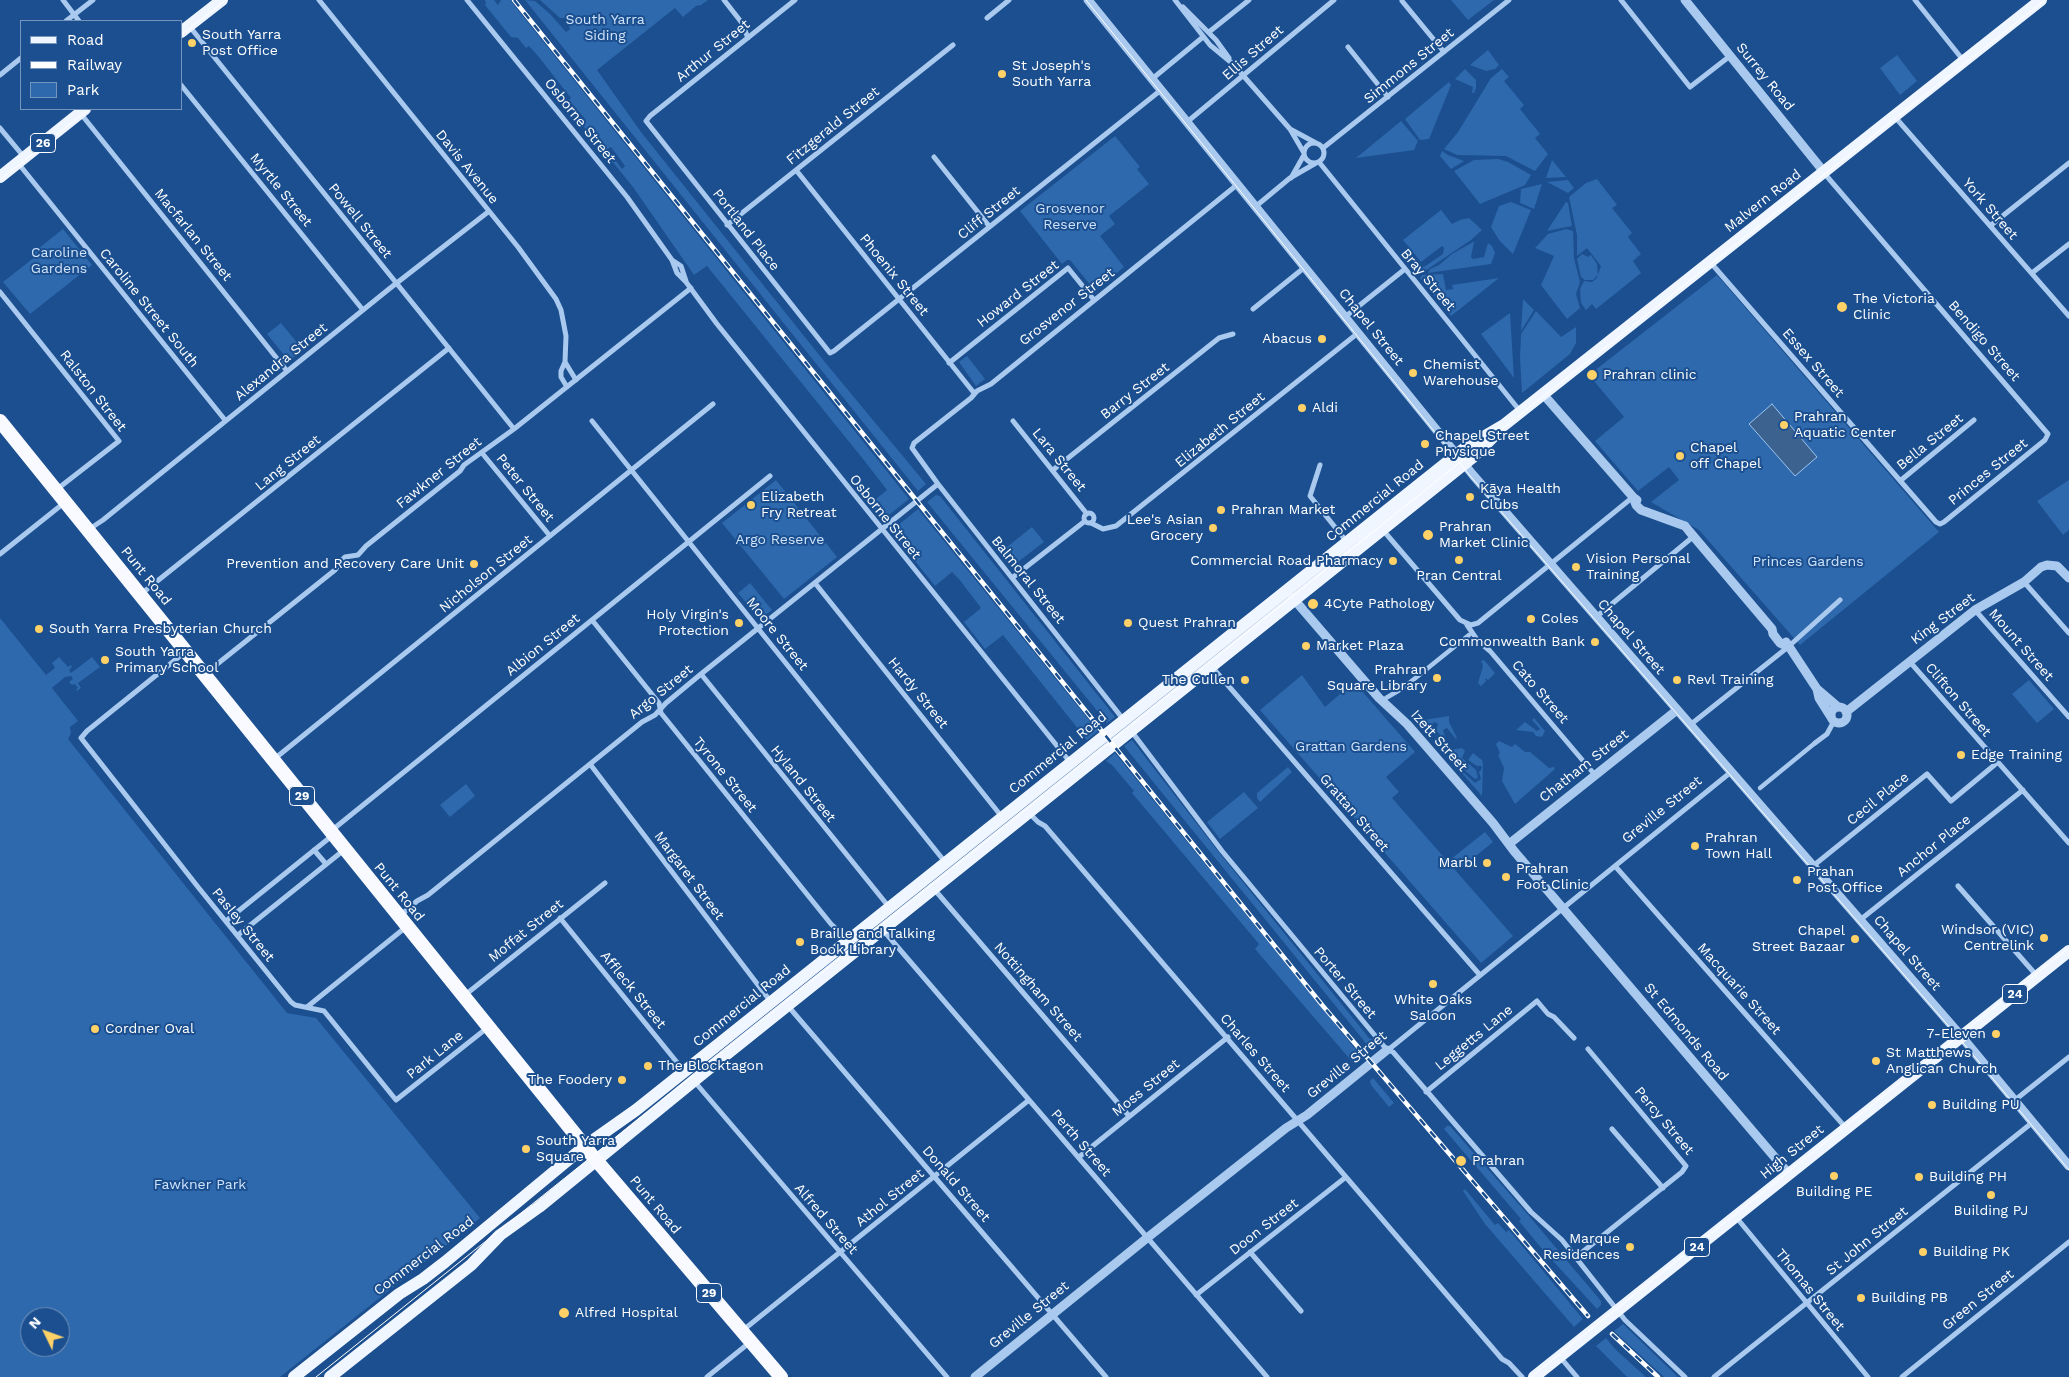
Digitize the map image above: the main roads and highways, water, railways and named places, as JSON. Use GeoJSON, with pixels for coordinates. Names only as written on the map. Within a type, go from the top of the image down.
{"type":"FeatureCollection","features":[{"type":"Feature","properties":{"kind":"highway","name":"Punt Road"},"geometry":{"type":"LineString","coordinates":[[0,421],[596,1161],[781,1377]]}},
{"type":"Feature","properties":{"kind":"main road"},"geometry":{"type":"LineString","coordinates":[[185,29],[222,0]]}},
{"type":"Feature","properties":{"kind":"main road","name":"Malvern Road"},"geometry":{"type":"LineString","coordinates":[[1504,425],[2042,0]]}},
{"type":"Feature","properties":{"kind":"main road","name":"26"},"geometry":{"type":"LineString","coordinates":[[0,177],[83,111]]}},
{"type":"Feature","properties":{"kind":"main road","name":"Commercial Road"},"geometry":{"type":"LineString","coordinates":[[294,1377],[399,1294],[413,1286],[471,1241],[585,1146],[636,1110],[690,1077],[788,1006],[932,886],[1029,813],[1121,740],[1128,726],[1347,542],[1460,460],[1504,425]]}},
{"type":"Feature","properties":{"kind":"main road","name":"Commercial Road"},"geometry":{"type":"LineString","coordinates":[[330,1377],[478,1258],[500,1235],[596,1161],[771,1002],[1112,729],[1128,726],[1212,667],[1293,598],[1382,530],[1460,460]]}},
{"type":"Feature","properties":{"kind":"main road","name":"High Street"},"geometry":{"type":"LineString","coordinates":[[1534,1377],[2069,951]]}},
{"type":"Feature","properties":{"kind":"main road"},"geometry":{"type":"LineString","coordinates":[[413,1286],[425,1301]]}},
{"type":"Feature","properties":{"kind":"tram line"},"geometry":{"type":"LineString","coordinates":[[182,34],[226,0]]}},
{"type":"Feature","properties":{"kind":"tram line"},"geometry":{"type":"LineString","coordinates":[[1086,0],[1471,477],[1959,1038],[2069,1170]]}},
{"type":"Feature","properties":{"kind":"tram line"},"geometry":{"type":"LineString","coordinates":[[316,1377],[1459,463],[2045,0]]}},
{"type":"Feature","properties":{"kind":"tram line"},"geometry":{"type":"LineString","coordinates":[[0,180],[88,110]]}},
{"type":"Feature","properties":{"kind":"tram line"},"geometry":{"type":"LineString","coordinates":[[1531,1377],[2069,948]]}},
{"type":"Feature","properties":{"kind":"railway"},"geometry":{"type":"LineString","coordinates":[[514,0],[1323,1006],[1588,1316]]}},
{"type":"Feature","properties":{"kind":"railway"},"geometry":{"type":"LineString","coordinates":[[1612,1334],[1658,1377]]}},
{"type":"Feature","properties":{"kind":"place","name":"South Yarra Post Office"},"geometry":{"type":"Point","coordinates":[192,43]}},
{"type":"Feature","properties":{"kind":"place","name":"St Joseph's South Yarra"},"geometry":{"type":"Point","coordinates":[1002,74]}},
{"type":"Feature","properties":{"kind":"place","name":"The Victoria Clinic"},"geometry":{"type":"Point","coordinates":[1842,307]}},
{"type":"Feature","properties":{"kind":"place","name":"Abacus"},"geometry":{"type":"Point","coordinates":[1322,339]}},
{"type":"Feature","properties":{"kind":"place","name":"Chemist Warehouse"},"geometry":{"type":"Point","coordinates":[1413,373]}},
{"type":"Feature","properties":{"kind":"place","name":"Prahran clinic"},"geometry":{"type":"Point","coordinates":[1592,375]}},
{"type":"Feature","properties":{"kind":"place","name":"Aldi"},"geometry":{"type":"Point","coordinates":[1302,408]}},
{"type":"Feature","properties":{"kind":"place","name":"Prahran Aquatic Center"},"geometry":{"type":"Point","coordinates":[1784,425]}},
{"type":"Feature","properties":{"kind":"place","name":"Chapel Street Physique"},"geometry":{"type":"Point","coordinates":[1425,444]}},
{"type":"Feature","properties":{"kind":"place","name":"Chapel off Chapel"},"geometry":{"type":"Point","coordinates":[1680,456]}},
{"type":"Feature","properties":{"kind":"place","name":"Kāya Health Clubs"},"geometry":{"type":"Point","coordinates":[1470,497]}},
{"type":"Feature","properties":{"kind":"place","name":"Elizabeth Fry Retreat"},"geometry":{"type":"Point","coordinates":[751,505]}},
{"type":"Feature","properties":{"kind":"place","name":"Prahran Market"},"geometry":{"type":"Point","coordinates":[1221,510]}},
{"type":"Feature","properties":{"kind":"place","name":"Lee's Asian Grocery"},"geometry":{"type":"Point","coordinates":[1213,528]}},
{"type":"Feature","properties":{"kind":"place","name":"Prahran Market Clinic"},"geometry":{"type":"Point","coordinates":[1428,535]}},
{"type":"Feature","properties":{"kind":"place","name":"Pran Central"},"geometry":{"type":"Point","coordinates":[1459,560]}},
{"type":"Feature","properties":{"kind":"place","name":"Commercial Road Pharmacy"},"geometry":{"type":"Point","coordinates":[1393,561]}},
{"type":"Feature","properties":{"kind":"place","name":"Prevention and Recovery Care Unit"},"geometry":{"type":"Point","coordinates":[474,564]}},
{"type":"Feature","properties":{"kind":"place","name":"Vision Personal Training"},"geometry":{"type":"Point","coordinates":[1576,567]}},
{"type":"Feature","properties":{"kind":"place","name":"4Cyte Pathology"},"geometry":{"type":"Point","coordinates":[1313,604]}},
{"type":"Feature","properties":{"kind":"place","name":"Coles"},"geometry":{"type":"Point","coordinates":[1531,619]}},
{"type":"Feature","properties":{"kind":"place","name":"Holy Virgin's Protection"},"geometry":{"type":"Point","coordinates":[739,623]}},
{"type":"Feature","properties":{"kind":"place","name":"Quest Prahran"},"geometry":{"type":"Point","coordinates":[1128,623]}},
{"type":"Feature","properties":{"kind":"place","name":"South Yarra Presbyterian Church"},"geometry":{"type":"Point","coordinates":[39,629]}},
{"type":"Feature","properties":{"kind":"place","name":"Commonwealth Bank"},"geometry":{"type":"Point","coordinates":[1595,642]}},
{"type":"Feature","properties":{"kind":"place","name":"Market Plaza"},"geometry":{"type":"Point","coordinates":[1306,646]}},
{"type":"Feature","properties":{"kind":"place","name":"South Yarra Primary School"},"geometry":{"type":"Point","coordinates":[105,660]}},
{"type":"Feature","properties":{"kind":"place","name":"Prahran Square Library"},"geometry":{"type":"Point","coordinates":[1437,678]}},
{"type":"Feature","properties":{"kind":"place","name":"The Cullen"},"geometry":{"type":"Point","coordinates":[1245,680]}},
{"type":"Feature","properties":{"kind":"place","name":"Revl Training"},"geometry":{"type":"Point","coordinates":[1677,680]}},
{"type":"Feature","properties":{"kind":"place","name":"Edge Training"},"geometry":{"type":"Point","coordinates":[1961,755]}},
{"type":"Feature","properties":{"kind":"place","name":"Prahran Town Hall"},"geometry":{"type":"Point","coordinates":[1695,846]}},
{"type":"Feature","properties":{"kind":"place","name":"Marbl"},"geometry":{"type":"Point","coordinates":[1487,863]}},
{"type":"Feature","properties":{"kind":"place","name":"Prahran Foot Clinic"},"geometry":{"type":"Point","coordinates":[1506,877]}},
{"type":"Feature","properties":{"kind":"place","name":"Prahan Post Office"},"geometry":{"type":"Point","coordinates":[1797,880]}},
{"type":"Feature","properties":{"kind":"place","name":"Windsor (VIC) Centrelink"},"geometry":{"type":"Point","coordinates":[2044,938]}},
{"type":"Feature","properties":{"kind":"place","name":"Chapel Street Bazaar"},"geometry":{"type":"Point","coordinates":[1855,939]}},
{"type":"Feature","properties":{"kind":"place","name":"Braille and Talking Book Library"},"geometry":{"type":"Point","coordinates":[800,942]}},
{"type":"Feature","properties":{"kind":"place","name":"White Oaks Saloon"},"geometry":{"type":"Point","coordinates":[1433,984]}},
{"type":"Feature","properties":{"kind":"place","name":"Cordner Oval"},"geometry":{"type":"Point","coordinates":[95,1029]}},
{"type":"Feature","properties":{"kind":"place","name":"7-Eleven"},"geometry":{"type":"Point","coordinates":[1996,1034]}},
{"type":"Feature","properties":{"kind":"place","name":"St Matthews Anglican Church"},"geometry":{"type":"Point","coordinates":[1876,1061]}},
{"type":"Feature","properties":{"kind":"place","name":"The Blocktagon"},"geometry":{"type":"Point","coordinates":[648,1066]}},
{"type":"Feature","properties":{"kind":"place","name":"The Foodery"},"geometry":{"type":"Point","coordinates":[622,1080]}},
{"type":"Feature","properties":{"kind":"place","name":"Building PU"},"geometry":{"type":"Point","coordinates":[1932,1105]}},
{"type":"Feature","properties":{"kind":"place","name":"South Yarra Square"},"geometry":{"type":"Point","coordinates":[526,1149]}},
{"type":"Feature","properties":{"kind":"place","name":"Prahran"},"geometry":{"type":"Point","coordinates":[1461,1161]}},
{"type":"Feature","properties":{"kind":"place","name":"Building PE"},"geometry":{"type":"Point","coordinates":[1834,1176]}},
{"type":"Feature","properties":{"kind":"place","name":"Building PH"},"geometry":{"type":"Point","coordinates":[1919,1177]}},
{"type":"Feature","properties":{"kind":"place","name":"Building PJ"},"geometry":{"type":"Point","coordinates":[1991,1195]}},
{"type":"Feature","properties":{"kind":"place","name":"Marque Residences"},"geometry":{"type":"Point","coordinates":[1630,1247]}},
{"type":"Feature","properties":{"kind":"place","name":"Building PK"},"geometry":{"type":"Point","coordinates":[1923,1252]}},
{"type":"Feature","properties":{"kind":"place","name":"Building PB"},"geometry":{"type":"Point","coordinates":[1861,1298]}},
{"type":"Feature","properties":{"kind":"place","name":"Alfred Hospital"},"geometry":{"type":"Point","coordinates":[564,1313]}},
{"type":"Feature","properties":{"kind":"park label","name":"South Yarra Siding"},"geometry":{"type":"Point","coordinates":[605,28]}},
{"type":"Feature","properties":{"kind":"park label","name":"Grosvenor Reserve"},"geometry":{"type":"Point","coordinates":[1070,217]}},
{"type":"Feature","properties":{"kind":"park label","name":"Caroline Gardens"},"geometry":{"type":"Point","coordinates":[59,262]}},
{"type":"Feature","properties":{"kind":"park label","name":"Argo Reserve"},"geometry":{"type":"Point","coordinates":[780,540]}},
{"type":"Feature","properties":{"kind":"park label","name":"Princes Gardens"},"geometry":{"type":"Point","coordinates":[1808,562]}},
{"type":"Feature","properties":{"kind":"park label","name":"Grattan Gardens"},"geometry":{"type":"Point","coordinates":[1351,747]}},
{"type":"Feature","properties":{"kind":"park label","name":"Fawkner Park"},"geometry":{"type":"Point","coordinates":[200,1185]}}]}
